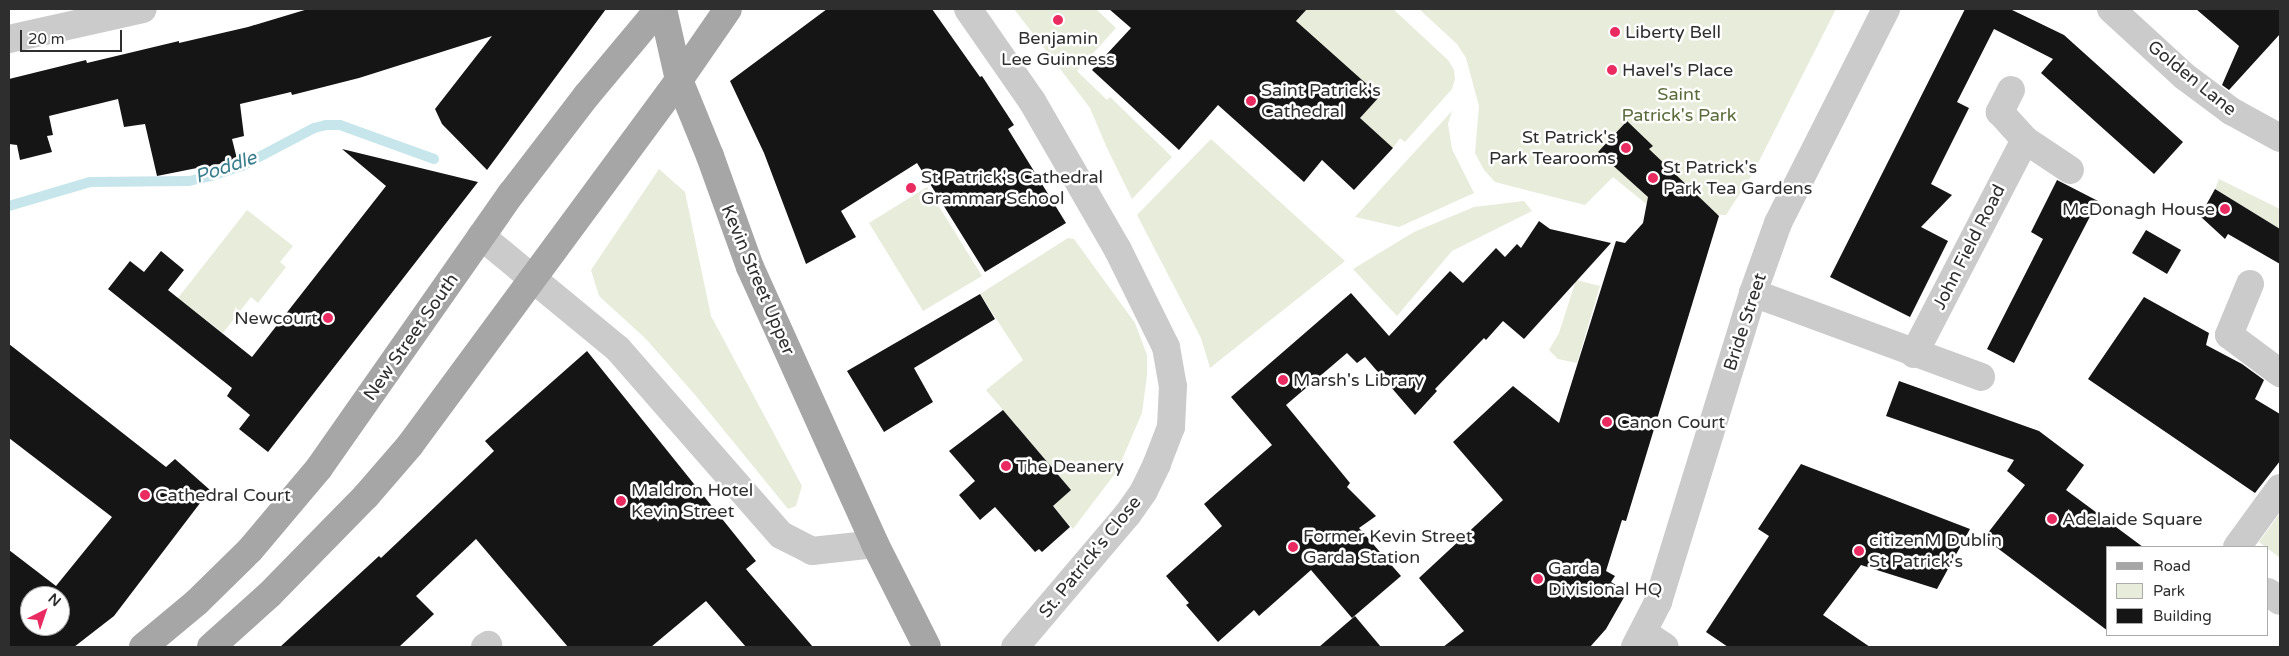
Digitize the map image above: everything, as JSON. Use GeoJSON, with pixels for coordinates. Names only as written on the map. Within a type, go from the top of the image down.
{"type":"FeatureCollection","features":[{"type":"Feature","properties":{"kind":"main road","name":"Kevin Street Upper"},"geometry":{"type":"LineString","coordinates":[[661,9],[679,80],[710,156],[750,267],[875,544],[927,647]]}},
{"type":"Feature","properties":{"kind":"main road","name":"New Street South"},"geometry":{"type":"LineString","coordinates":[[143,647],[197,602],[250,550],[319,468],[481,236],[572,114],[661,9]]}},
{"type":"Feature","properties":{"kind":"main road"},"geometry":{"type":"LineString","coordinates":[[211,647],[269,595],[366,496],[410,445],[679,80],[728,9]]}},
{"type":"Feature","properties":{"kind":"street"},"geometry":{"type":"LineString","coordinates":[[9,39],[142,9]]}},
{"type":"Feature","properties":{"kind":"street","name":"St. Patrick's Close"},"geometry":{"type":"LineString","coordinates":[[968,9],[1032,101],[1110,236],[1166,347],[1173,386],[1170,427],[1157,464],[1144,491],[1127,515],[1015,647]]}},
{"type":"Feature","properties":{"kind":"street","name":"Bride Street"},"geometry":{"type":"LineString","coordinates":[[1648,643],[1658,602],[1754,293],[1778,223],[1886,9]]}},
{"type":"Feature","properties":{"kind":"street","name":"Golden Lane"},"geometry":{"type":"LineString","coordinates":[[2111,9],[2184,76],[2231,111],[2280,138]]}},
{"type":"Feature","properties":{"kind":"street"},"geometry":{"type":"LineString","coordinates":[[2011,90],[2000,112],[2025,140],[2070,170]]}},
{"type":"Feature","properties":{"kind":"street","name":"John Field Road"},"geometry":{"type":"LineString","coordinates":[[1914,354],[2025,140]]}},
{"type":"Feature","properties":{"kind":"street"},"geometry":{"type":"LineString","coordinates":[[481,236],[618,349],[781,535],[812,551],[875,544]]}},
{"type":"Feature","properties":{"kind":"street"},"geometry":{"type":"LineString","coordinates":[[2250,284],[2230,335],[2280,374]]}},
{"type":"Feature","properties":{"kind":"street"},"geometry":{"type":"LineString","coordinates":[[1754,293],[1914,354],[1981,377]]}},
{"type":"Feature","properties":{"kind":"street"},"geometry":{"type":"LineString","coordinates":[[2237,546],[2280,488]]}},
{"type":"Feature","properties":{"kind":"street"},"geometry":{"type":"LineString","coordinates":[[2269,593],[2280,601]]}},
{"type":"Feature","properties":{"kind":"green space"},"geometry":{"type":"Polygon","coordinates":[[[1014,9],[1096,9],[1116,28],[1077,71],[1107,100],[1110,97],[1172,157],[1132,199],[1090,108],[1014,9]]]}},
{"type":"Feature","properties":{"kind":"green space"},"geometry":{"type":"Polygon","coordinates":[[[1307,9],[1393,9],[1448,60],[1454,70],[1455,79],[1452,89],[1405,142],[1400,138],[1393,148],[1360,118],[1380,96],[1296,21],[1307,9]]]}},
{"type":"Feature","properties":{"kind":"green space","name":"Saint Patrick's Park"},"geometry":{"type":"Polygon","coordinates":[[[1419,9],[1836,9],[1752,175],[1726,215],[1655,211],[1613,177],[1585,205],[1495,182],[1484,170],[1475,153],[1479,106],[1466,58],[1457,44],[1419,9]]]}},
{"type":"Feature","properties":{"kind":"green space"},"geometry":{"type":"Polygon","coordinates":[[[1452,111],[1448,124],[1452,149],[1474,193],[1399,227],[1355,217],[1452,111]]]}},
{"type":"Feature","properties":{"kind":"green space"},"geometry":{"type":"Polygon","coordinates":[[[1211,139],[1345,261],[1210,368],[1201,338],[1137,215],[1211,139]]]}},
{"type":"Feature","properties":{"kind":"green space"},"geometry":{"type":"Polygon","coordinates":[[[659,169],[685,192],[711,316],[802,486],[796,506],[788,509],[696,396],[646,339],[599,296],[591,270],[659,169]]]}},
{"type":"Feature","properties":{"kind":"green space"},"geometry":{"type":"Polygon","coordinates":[[[2219,179],[2280,209],[2280,229],[2215,189],[2219,179]]]}},
{"type":"Feature","properties":{"kind":"green space"},"geometry":{"type":"Polygon","coordinates":[[[927,187],[982,276],[923,311],[869,223],[927,187]]]}},
{"type":"Feature","properties":{"kind":"green space"},"geometry":{"type":"Polygon","coordinates":[[[1524,201],[1532,211],[1452,251],[1397,316],[1353,269],[1414,232],[1474,207],[1524,201]]]}},
{"type":"Feature","properties":{"kind":"green space"},"geometry":{"type":"Polygon","coordinates":[[[247,210],[293,246],[280,262],[286,267],[258,303],[251,297],[223,333],[178,298],[247,210]]]}},
{"type":"Feature","properties":{"kind":"green space"},"geometry":{"type":"Polygon","coordinates":[[[1068,238],[1074,239],[1135,323],[1147,355],[1147,375],[1142,413],[1117,471],[1073,529],[1053,506],[1071,490],[986,390],[1023,360],[980,294],[1068,238]]]}},
{"type":"Feature","properties":{"kind":"green space"},"geometry":{"type":"Polygon","coordinates":[[[1576,280],[1600,286],[1577,363],[1558,359],[1549,350],[1559,333],[1576,280]]]}},
{"type":"Feature","properties":{"kind":"green space"},"geometry":{"type":"Polygon","coordinates":[[[2280,513],[2280,558],[2269,550],[2269,546],[2264,546],[2259,542],[2280,513]]]}},
{"type":"Feature","properties":{"kind":"building"},"geometry":{"type":"Polygon","coordinates":[[[308,9],[606,9],[487,170],[442,124],[435,109],[492,36],[359,78],[292,95],[291,92],[240,104],[244,136],[232,139],[237,159],[198,170],[197,168],[157,176],[145,124],[124,127],[118,99],[49,116],[53,135],[47,136],[52,152],[20,160],[17,145],[9,144],[9,79],[86,60],[87,63],[248,27],[308,9]]]}},
{"type":"Feature","properties":{"kind":"building","name":"St Patrick's Cathedral Grammar School"},"geometry":{"type":"Polygon","coordinates":[[[827,9],[932,9],[980,77],[982,76],[1014,125],[1008,129],[1066,223],[985,272],[917,163],[841,211],[856,237],[806,264],[764,153],[730,81],[827,9]]]}},
{"type":"Feature","properties":{"kind":"building","name":"Saint Patrick's Cathedral"},"geometry":{"type":"Polygon","coordinates":[[[1109,9],[1307,9],[1296,21],[1380,96],[1360,118],[1393,148],[1354,190],[1322,160],[1304,182],[1218,105],[1179,150],[1092,70],[1131,28],[1109,9]]]}},
{"type":"Feature","properties":{"kind":"building"},"geometry":{"type":"Polygon","coordinates":[[[1965,9],[2010,9],[2064,35],[2183,142],[2154,174],[2041,73],[2053,59],[1994,29],[1957,102],[1969,108],[1931,184],[1952,195],[1921,227],[1948,241],[1910,317],[1830,277],[1965,9]]]}},
{"type":"Feature","properties":{"kind":"building"},"geometry":{"type":"Polygon","coordinates":[[[2196,9],[2280,9],[2280,34],[2229,90],[2222,85],[2239,46],[2196,9]]]}},
{"type":"Feature","properties":{"kind":"building"},"geometry":{"type":"Polygon","coordinates":[[[1627,121],[1653,146],[1649,149],[1719,216],[1626,521],[1622,520],[1606,571],[1615,576],[1611,582],[1627,592],[1606,629],[1590,647],[1443,647],[1464,631],[1419,578],[1503,500],[1453,442],[1513,386],[1559,423],[1616,241],[1625,243],[1643,223],[1648,197],[1598,152],[1627,121]]]}},
{"type":"Feature","properties":{"kind":"building","name":"Newcourt"},"geometry":{"type":"Polygon","coordinates":[[[342,149],[478,182],[268,452],[239,429],[250,415],[227,396],[232,388],[108,289],[130,261],[144,272],[161,251],[184,270],[168,290],[252,357],[386,186],[342,149]]]}},
{"type":"Feature","properties":{"kind":"building"},"geometry":{"type":"Polygon","coordinates":[[[2057,180],[2098,201],[2014,363],[1987,349],[2043,239],[2031,232],[2057,180]]]}},
{"type":"Feature","properties":{"kind":"building","name":"McDonagh House"},"geometry":{"type":"Polygon","coordinates":[[[2215,189],[2280,229],[2280,264],[2228,234],[2225,239],[2200,216],[2215,189]]]}},
{"type":"Feature","properties":{"kind":"building"},"geometry":{"type":"Polygon","coordinates":[[[1539,221],[1550,229],[1611,243],[1524,339],[1503,321],[1435,389],[1437,391],[1415,415],[1365,357],[1357,363],[1347,353],[1286,405],[1350,483],[1347,487],[1376,516],[1359,528],[1401,576],[1352,618],[1311,570],[1259,616],[1254,610],[1218,642],[1186,605],[1189,603],[1166,576],[1222,526],[1204,504],[1272,445],[1231,397],[1351,293],[1389,336],[1450,271],[1463,283],[1496,248],[1505,257],[1517,244],[1521,248],[1539,221]]]}},
{"type":"Feature","properties":{"kind":"building"},"geometry":{"type":"Polygon","coordinates":[[[2146,230],[2181,250],[2167,274],[2132,253],[2146,230]]]}},
{"type":"Feature","properties":{"kind":"building"},"geometry":{"type":"Polygon","coordinates":[[[980,294],[995,319],[914,368],[933,402],[884,432],[847,371],[980,294]]]}},
{"type":"Feature","properties":{"kind":"building"},"geometry":{"type":"Polygon","coordinates":[[[2144,297],[2209,333],[2206,345],[2242,364],[2264,380],[2255,399],[2280,414],[2280,461],[2255,493],[2088,379],[2144,297]]]}},
{"type":"Feature","properties":{"kind":"building","name":"Cathedral Court"},"geometry":{"type":"Polygon","coordinates":[[[9,344],[166,467],[175,459],[210,490],[114,616],[74,647],[9,647],[9,550],[56,586],[112,517],[9,438],[9,344]]]}},
{"type":"Feature","properties":{"kind":"building"},"geometry":{"type":"Polygon","coordinates":[[[587,351],[756,561],[746,569],[813,647],[746,647],[706,601],[651,647],[568,647],[476,539],[416,596],[434,614],[399,647],[280,647],[379,556],[381,558],[494,451],[485,441],[587,351]]]}},
{"type":"Feature","properties":{"kind":"building","name":"Adelaide Square"},"geometry":{"type":"Polygon","coordinates":[[[1899,381],[2039,431],[2084,465],[2066,490],[2142,546],[2106,546],[2106,630],[1984,538],[2025,485],[2007,471],[2014,460],[1886,416],[1899,381]]]}},
{"type":"Feature","properties":{"kind":"building","name":"The Deanery"},"geometry":{"type":"Polygon","coordinates":[[[1003,410],[1071,490],[1053,506],[1070,527],[1042,552],[1039,549],[1035,552],[995,507],[980,520],[959,495],[975,481],[949,451],[1003,410]]]}},
{"type":"Feature","properties":{"kind":"building","name":"citizenM Dublin St Patrick's"},"geometry":{"type":"Polygon","coordinates":[[[1801,464],[1970,529],[1937,589],[1861,565],[1823,615],[1870,647],[1728,647],[1706,632],[1769,536],[1758,529],[1801,464]]]}},
{"type":"Feature","properties":{"kind":"building"},"geometry":{"type":"Polygon","coordinates":[[[1355,616],[1381,647],[1319,647],[1355,616]]]}},
{"type":"Feature","properties":{"kind":"waterway","name":"Poddle"},"geometry":{"type":"LineString","coordinates":[[9,206],[90,182],[189,181],[211,176],[242,166],[314,128],[326,125],[340,125],[434,159]]}},
{"type":"Feature","properties":{"kind":"place","name":"Benjamin Lee Guinness"},"geometry":{"type":"Point","coordinates":[1058,20]}},
{"type":"Feature","properties":{"kind":"place","name":"Liberty Bell"},"geometry":{"type":"Point","coordinates":[1615,32]}},
{"type":"Feature","properties":{"kind":"place","name":"Havel's Place"},"geometry":{"type":"Point","coordinates":[1612,70]}},
{"type":"Feature","properties":{"kind":"place","name":"Saint Patrick's Cathedral"},"geometry":{"type":"Point","coordinates":[1251,101]}},
{"type":"Feature","properties":{"kind":"place","name":"St Patrick's Park Tearooms"},"geometry":{"type":"Point","coordinates":[1626,148]}},
{"type":"Feature","properties":{"kind":"place","name":"St Patrick's Park Tea Gardens"},"geometry":{"type":"Point","coordinates":[1653,178]}},
{"type":"Feature","properties":{"kind":"place","name":"St Patrick's Cathedral Grammar School"},"geometry":{"type":"Point","coordinates":[911,188]}},
{"type":"Feature","properties":{"kind":"place","name":"McDonagh House"},"geometry":{"type":"Point","coordinates":[2225,209]}},
{"type":"Feature","properties":{"kind":"place","name":"Newcourt"},"geometry":{"type":"Point","coordinates":[328,318]}},
{"type":"Feature","properties":{"kind":"place","name":"Marsh's Library"},"geometry":{"type":"Point","coordinates":[1283,380]}},
{"type":"Feature","properties":{"kind":"place","name":"Canon Court"},"geometry":{"type":"Point","coordinates":[1607,422]}},
{"type":"Feature","properties":{"kind":"place","name":"The Deanery"},"geometry":{"type":"Point","coordinates":[1006,466]}},
{"type":"Feature","properties":{"kind":"place","name":"Cathedral Court"},"geometry":{"type":"Point","coordinates":[145,495]}},
{"type":"Feature","properties":{"kind":"place","name":"Maldron Hotel Kevin Street"},"geometry":{"type":"Point","coordinates":[621,501]}},
{"type":"Feature","properties":{"kind":"place","name":"Adelaide Square"},"geometry":{"type":"Point","coordinates":[2052,519]}},
{"type":"Feature","properties":{"kind":"place","name":"Former Kevin Street Garda Station"},"geometry":{"type":"Point","coordinates":[1293,547]}},
{"type":"Feature","properties":{"kind":"place","name":"citizenM Dublin St Patrick's"},"geometry":{"type":"Point","coordinates":[1859,551]}},
{"type":"Feature","properties":{"kind":"place","name":"Garda Divisional HQ"},"geometry":{"type":"Point","coordinates":[1538,579]}}]}
